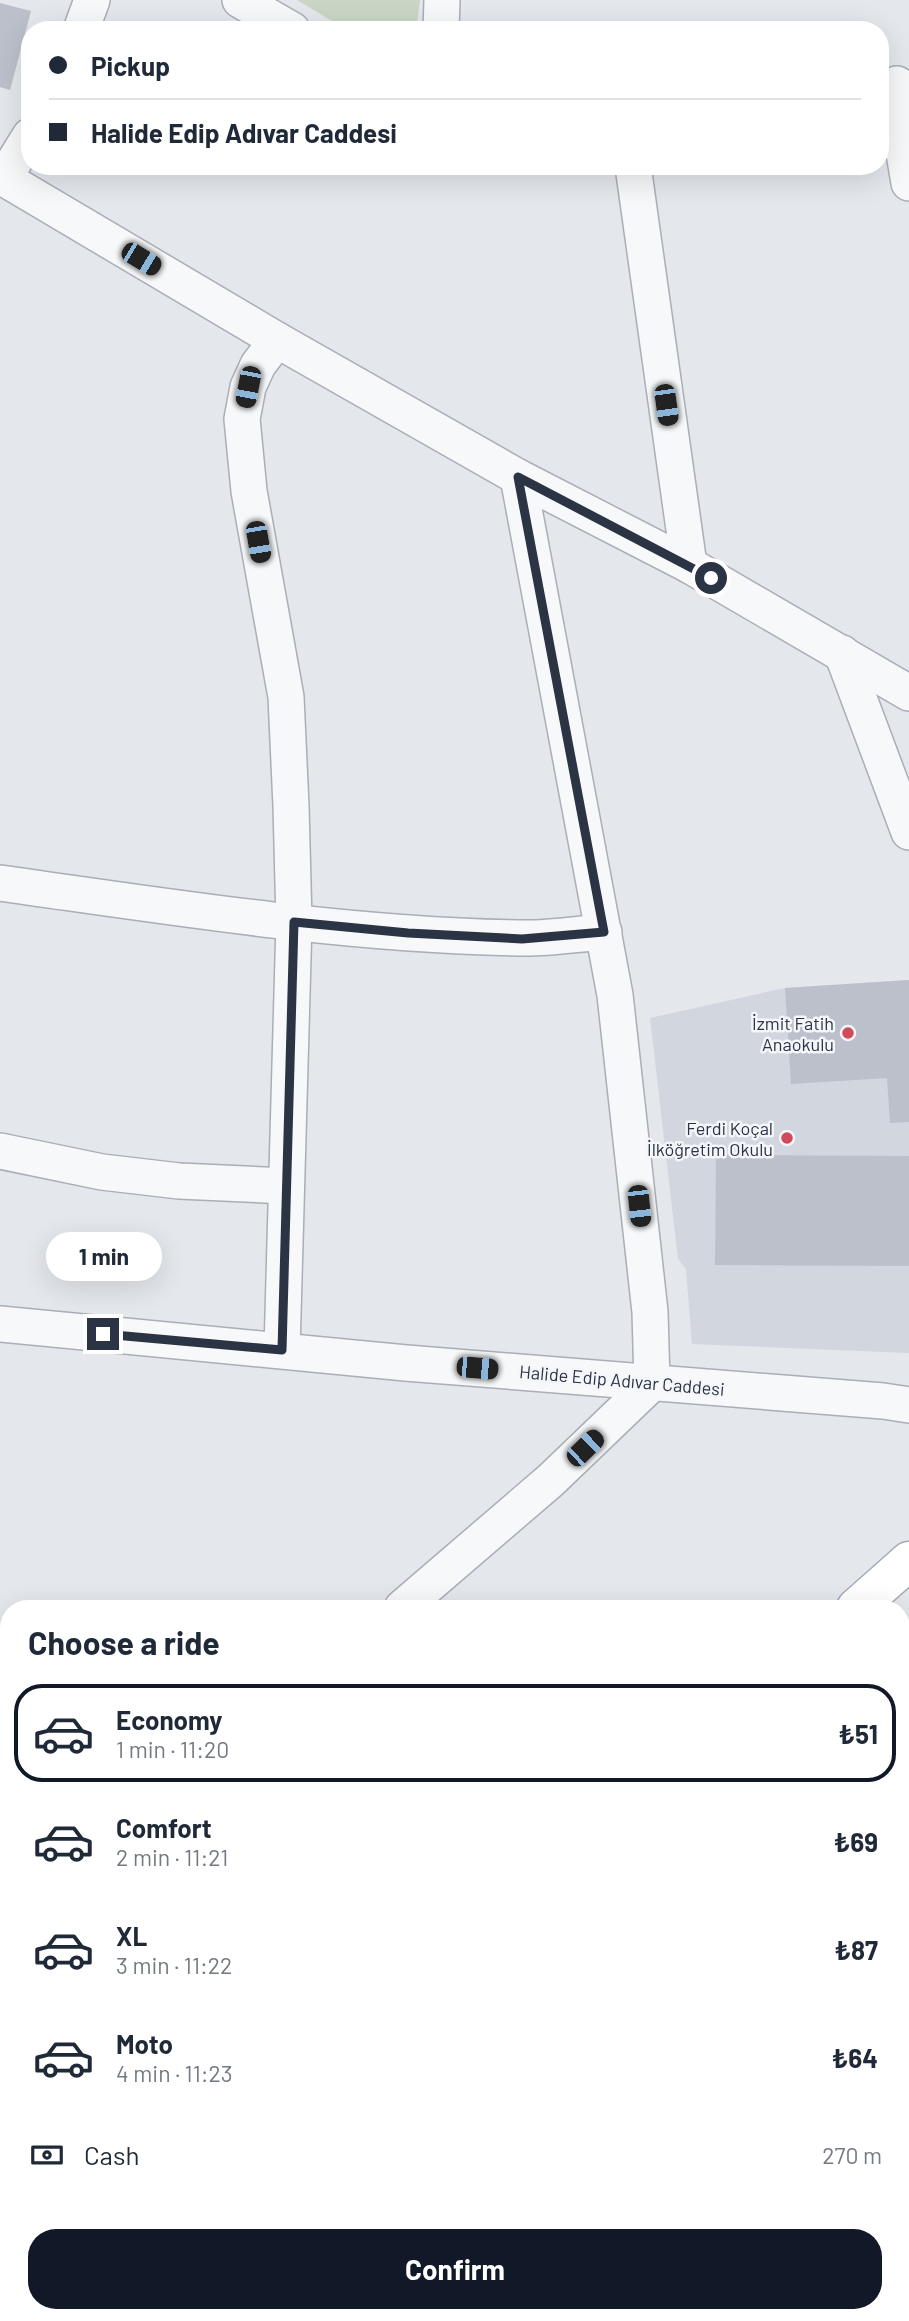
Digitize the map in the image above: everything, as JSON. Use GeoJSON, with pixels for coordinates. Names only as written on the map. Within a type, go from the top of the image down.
{"type":"FeatureCollection","features":[{"type":"Feature","properties":{"kind":"main road"},"geometry":{"type":"LineString","coordinates":[[865,1600],[909,1561]]}},
{"type":"Feature","properties":{"kind":"street"},"geometry":{"type":"LineString","coordinates":[[84,21],[92,0]]}},
{"type":"Feature","properties":{"kind":"street"},"geometry":{"type":"LineString","coordinates":[[240,0],[276,21]]}},
{"type":"Feature","properties":{"kind":"street"},"geometry":{"type":"LineString","coordinates":[[441,21],[442,0]]}},
{"type":"Feature","properties":{"kind":"street"},"geometry":{"type":"LineString","coordinates":[[895,84],[909,183]]}},
{"type":"Feature","properties":{"kind":"street"},"geometry":{"type":"LineString","coordinates":[[21,149],[2,177],[276,340],[518,477],[689,565],[909,693]]}},
{"type":"Feature","properties":{"kind":"street"},"geometry":{"type":"LineString","coordinates":[[634,175],[689,565]]}},
{"type":"Feature","properties":{"kind":"street"},"geometry":{"type":"LineString","coordinates":[[276,340],[258,365],[248,387],[242,419],[249,491],[286,697],[294,922],[282,1350]]}},
{"type":"Feature","properties":{"kind":"street"},"geometry":{"type":"LineString","coordinates":[[411,1600],[551,1480],[652,1383],[650,1312],[615,995],[518,477]]}},
{"type":"Feature","properties":{"kind":"street"},"geometry":{"type":"LineString","coordinates":[[842,653],[909,832]]}},
{"type":"Feature","properties":{"kind":"street"},"geometry":{"type":"LineString","coordinates":[[0,883],[294,922],[408,933],[522,939],[604,932]]}},
{"type":"Feature","properties":{"kind":"street"},"geometry":{"type":"LineString","coordinates":[[0,1151],[102,1172],[179,1181],[286,1186]]}},
{"type":"Feature","properties":{"kind":"street","name":"Halide Edip Adıvar Caddesi"},"geometry":{"type":"LineString","coordinates":[[0,1324],[909,1405]]}},
{"type":"Feature","properties":{"kind":"shaded area","name":"Ferdi Koçal İlköğretim Okulu"},"geometry":{"type":"Polygon","coordinates":[[[909,980],[909,1353],[692,1344],[686,1269],[678,1259],[650,1018],[785,988],[909,980]]]}},
{"type":"Feature","properties":{"kind":"green space"},"geometry":{"type":"Polygon","coordinates":[[[297,0],[420,0],[417,21],[332,21],[297,0]]]}},
{"type":"Feature","properties":{"kind":"building"},"geometry":{"type":"Polygon","coordinates":[[[0,3],[31,11],[28,21],[21,21],[21,49],[10,90],[0,87],[0,3]]]}},
{"type":"Feature","properties":{"kind":"building","name":"İzmit Fatih Anaokulu"},"geometry":{"type":"Polygon","coordinates":[[[909,980],[909,1122],[890,1123],[887,1078],[791,1084],[785,988],[909,980]]]}},
{"type":"Feature","properties":{"kind":"building"},"geometry":{"type":"Polygon","coordinates":[[[716,1155],[909,1156],[909,1266],[715,1265],[716,1155]]]}},
{"type":"Feature","properties":{"kind":"place","name":"İzmit Fatih Anaokulu"},"geometry":{"type":"Point","coordinates":[848,1033]}},
{"type":"Feature","properties":{"kind":"place","name":"Ferdi Koçal İlköğretim Okulu"},"geometry":{"type":"Point","coordinates":[787,1138]}},
{"type":"Feature","properties":{"kind":"route"},"geometry":{"type":"LineString","coordinates":[[103,1334],[282,1350],[294,922],[408,933],[522,939],[604,932],[518,477],[711,578]]}}]}
